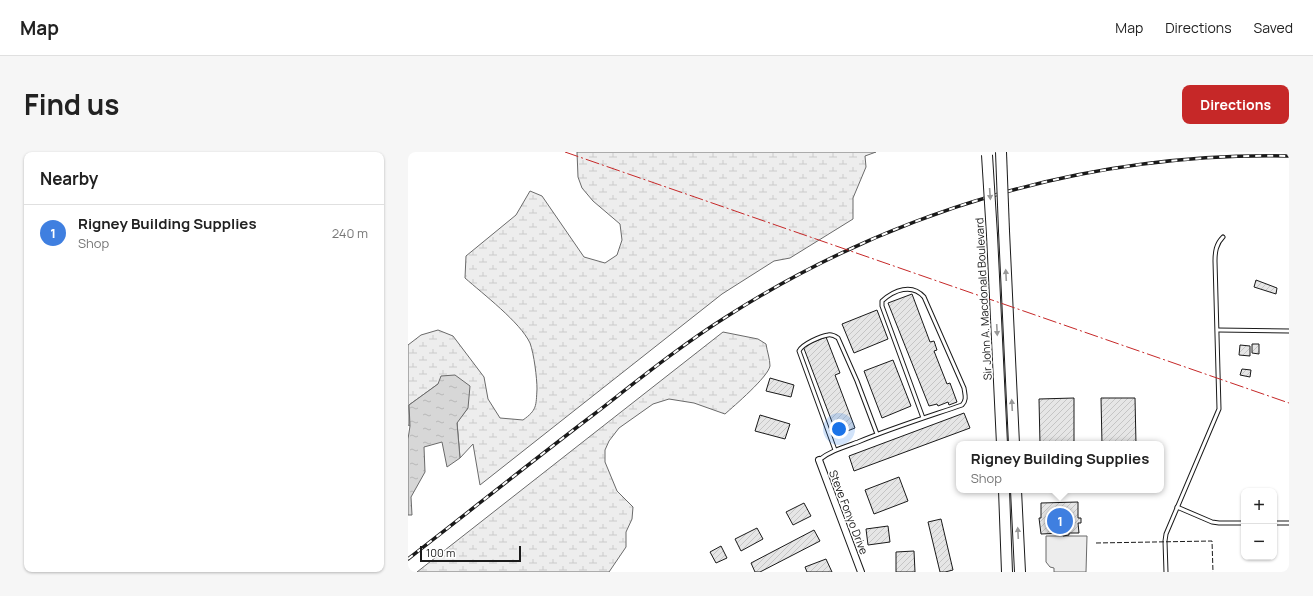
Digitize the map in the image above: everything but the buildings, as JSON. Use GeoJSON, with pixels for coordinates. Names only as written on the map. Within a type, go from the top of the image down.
{"type":"FeatureCollection","features":[{"type":"Feature","properties":{"kind":"main road"},"geometry":{"type":"LineString","coordinates":[[1001,152],[1014,441]]}},
{"type":"Feature","properties":{"kind":"main road","name":"Sir John A. Macdonald Boulevard"},"geometry":{"type":"LineString","coordinates":[[987,153],[1002,441]]}},
{"type":"Feature","properties":{"kind":"main road"},"geometry":{"type":"LineString","coordinates":[[1004,493],[1007,572]]}},
{"type":"Feature","properties":{"kind":"main road"},"geometry":{"type":"LineString","coordinates":[[1016,493],[1020,572]]}},
{"type":"Feature","properties":{"kind":"street","name":"Steve Fonyo Drive"},"geometry":{"type":"LineString","coordinates":[[819,460],[861,572]]}},
{"type":"Feature","properties":{"kind":"lane"},"geometry":{"type":"LineString","coordinates":[[1166,572],[1166,534],[1219,409],[1215,249],[1223,237]]}},
{"type":"Feature","properties":{"kind":"lane"},"geometry":{"type":"LineString","coordinates":[[819,460],[823,456],[835,450],[962,405],[965,402],[966,397],[964,388],[924,297],[921,293],[909,289],[899,291],[888,296],[882,301],[882,306],[923,418]]}},
{"type":"Feature","properties":{"kind":"lane"},"geometry":{"type":"LineString","coordinates":[[1218,330],[1289,331]]}},
{"type":"Feature","properties":{"kind":"lane"},"geometry":{"type":"LineString","coordinates":[[835,450],[799,351],[803,345],[829,334],[838,338],[857,381],[877,434]]}},
{"type":"Feature","properties":{"kind":"lane"},"geometry":{"type":"LineString","coordinates":[[1177,507],[1212,522],[1241,523]]}},
{"type":"Feature","properties":{"kind":"lane"},"geometry":{"type":"LineString","coordinates":[[1277,523],[1289,523]]}},
{"type":"Feature","properties":{"kind":"shaded area"},"geometry":{"type":"Polygon","coordinates":[[[1046,536],[1087,536],[1086,572],[1054,572],[1054,568],[1050,567],[1046,562],[1046,536]]]}},
{"type":"Feature","properties":{"kind":"green space"},"geometry":{"type":"Polygon","coordinates":[[[577,152],[876,152],[865,156],[866,167],[853,198],[853,219],[790,258],[774,261],[722,294],[480,485],[473,444],[460,458],[457,422],[468,408],[438,384],[409,405],[410,426],[408,425],[408,345],[421,335],[438,330],[453,336],[484,377],[488,399],[500,418],[523,420],[531,413],[536,404],[537,389],[535,366],[530,343],[510,317],[465,278],[466,256],[516,215],[530,191],[542,196],[584,257],[605,263],[617,255],[622,240],[620,224],[593,201],[582,188],[578,177],[577,152]]]}},
{"type":"Feature","properties":{"kind":"green space"},"geometry":{"type":"Polygon","coordinates":[[[723,332],[758,339],[766,344],[770,363],[768,371],[750,391],[725,414],[694,403],[669,399],[653,404],[619,428],[609,441],[605,450],[605,462],[617,491],[633,507],[632,519],[626,532],[626,547],[609,572],[417,572],[723,332]]]}},
{"type":"Feature","properties":{"kind":"water"},"geometry":{"type":"Polygon","coordinates":[[[455,375],[470,386],[468,408],[457,423],[460,458],[447,467],[442,442],[424,447],[425,472],[411,497],[412,515],[408,515],[409,405],[438,384],[441,376],[455,375]]]}},
{"type":"Feature","properties":{"kind":"railway"},"geometry":{"type":"LineString","coordinates":[[408,559],[642,377],[692,340],[726,317],[790,279],[856,246],[925,218],[996,195],[1067,177],[1141,164],[1215,157],[1289,156]]}},
{"type":"Feature","properties":{"kind":"fence"},"geometry":{"type":"LineString","coordinates":[[1096,543],[1212,541],[1213,572]]}},
{"type":"Feature","properties":{"kind":"power"},"geometry":{"type":"LineString","coordinates":[[565,152],[1289,403]]}},
{"type":"Feature","properties":{"kind":"place","name":"Rigney Building Supplies"},"geometry":{"type":"Point","coordinates":[1060,521]}}]}
